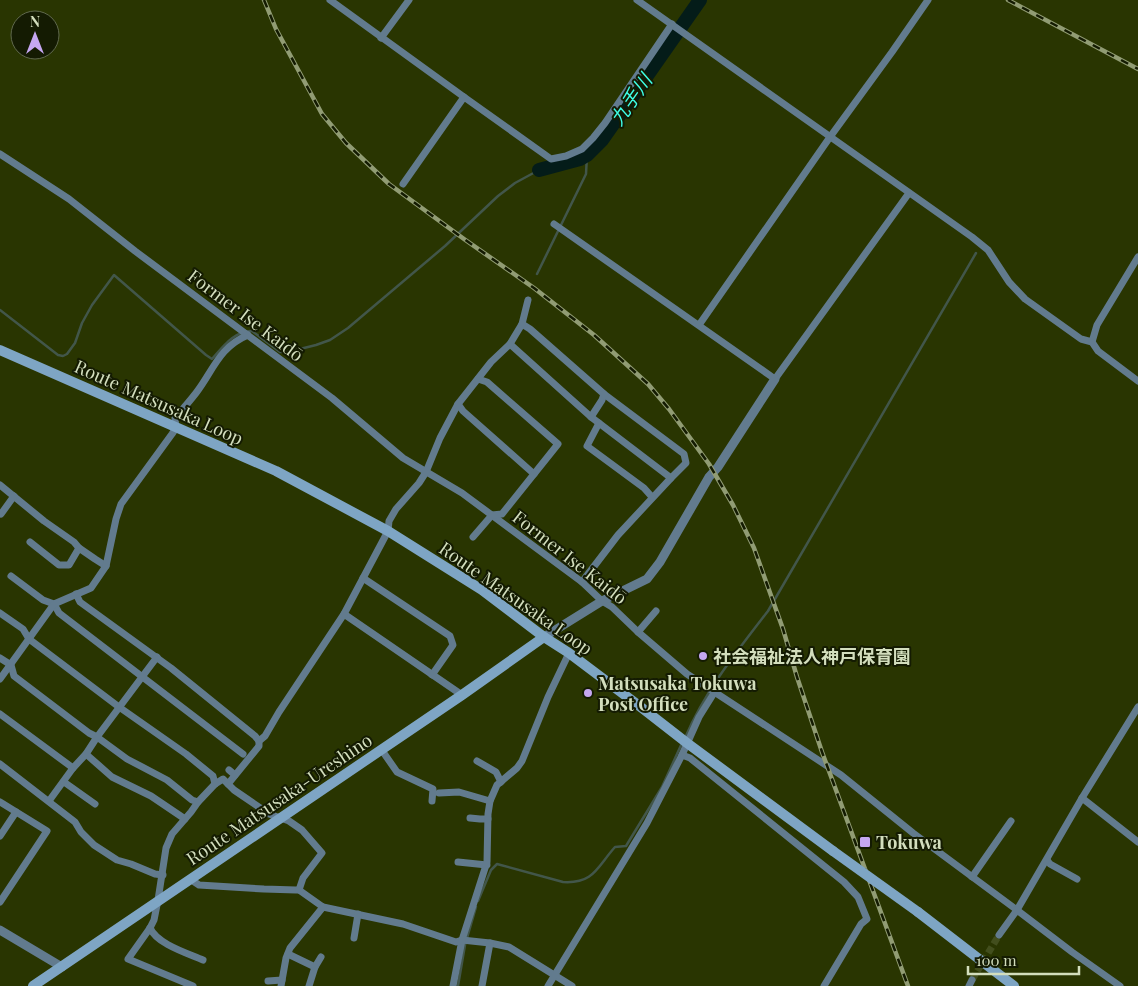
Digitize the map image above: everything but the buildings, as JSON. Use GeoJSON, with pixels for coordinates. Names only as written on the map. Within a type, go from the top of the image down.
{"type":"FeatureCollection","features":[{"type":"Feature","properties":{"kind":"main road","name":"Route Matsusaka Loop"},"geometry":{"type":"LineString","coordinates":[[0,350],[276,471],[388,531],[482,590],[544,638],[569,653],[687,743],[918,912],[1014,986]]}},
{"type":"Feature","properties":{"kind":"main road","name":"Route Matsusaka-Ureshino"},"geometry":{"type":"LineString","coordinates":[[32,986],[462,696],[544,638]]}},
{"type":"Feature","properties":{"kind":"street"},"geometry":{"type":"LineString","coordinates":[[330,0],[551,159],[566,156],[582,149],[599,130],[672,24]]}},
{"type":"Feature","properties":{"kind":"street"},"geometry":{"type":"LineString","coordinates":[[382,38],[409,0]]}},
{"type":"Feature","properties":{"kind":"street"},"geometry":{"type":"LineString","coordinates":[[637,0],[972,237],[988,250],[1009,282],[1025,299],[1081,339],[1092,342],[1098,350],[1138,381]]}},
{"type":"Feature","properties":{"kind":"street"},"geometry":{"type":"LineString","coordinates":[[699,325],[830,136],[928,0]]}},
{"type":"Feature","properties":{"kind":"street"},"geometry":{"type":"LineString","coordinates":[[403,184],[464,97]]}},
{"type":"Feature","properties":{"kind":"street","name":"Former Ise Kaidō"},"geometry":{"type":"LineString","coordinates":[[0,154],[69,199],[135,251],[332,398],[404,458],[462,493],[582,582],[687,674],[841,775],[913,833],[1120,986]]}},
{"type":"Feature","properties":{"kind":"street"},"geometry":{"type":"LineString","coordinates":[[544,638],[602,601],[647,579],[709,477],[718,467],[775,379],[909,193]]}},
{"type":"Feature","properties":{"kind":"street"},"geometry":{"type":"LineString","coordinates":[[554,224],[775,379]]}},
{"type":"Feature","properties":{"kind":"street"},"geometry":{"type":"LineString","coordinates":[[1092,342],[1097,325],[1138,257]]}},
{"type":"Feature","properties":{"kind":"street"},"geometry":{"type":"LineString","coordinates":[[258,741],[265,736],[344,614],[388,531],[389,521],[396,509],[426,472],[440,438],[458,404],[491,362],[510,344],[522,324],[528,300]]}},
{"type":"Feature","properties":{"kind":"street"},"geometry":{"type":"LineString","coordinates":[[522,324],[604,394],[684,454],[686,463],[618,535],[582,582]]}},
{"type":"Feature","properties":{"kind":"street"},"geometry":{"type":"LineString","coordinates":[[0,679],[54,604],[91,588],[106,566],[121,504],[176,428],[175,418],[196,392],[216,362],[227,348],[248,335]]}},
{"type":"Feature","properties":{"kind":"street"},"geometry":{"type":"LineString","coordinates":[[510,344],[599,423],[671,478]]}},
{"type":"Feature","properties":{"kind":"street"},"geometry":{"type":"LineString","coordinates":[[202,368],[210,371]]}},
{"type":"Feature","properties":{"kind":"street"},"geometry":{"type":"LineString","coordinates":[[473,537],[492,515],[502,514],[558,444],[487,382],[478,379]]}},
{"type":"Feature","properties":{"kind":"street"},"geometry":{"type":"LineString","coordinates":[[592,417],[604,394]]}},
{"type":"Feature","properties":{"kind":"street"},"geometry":{"type":"LineString","coordinates":[[458,404],[463,411],[534,474]]}},
{"type":"Feature","properties":{"kind":"street"},"geometry":{"type":"LineString","coordinates":[[599,423],[587,446],[644,488],[652,497]]}},
{"type":"Feature","properties":{"kind":"street"},"geometry":{"type":"LineString","coordinates":[[0,485],[44,521],[74,542],[79,548],[106,566]]}},
{"type":"Feature","properties":{"kind":"street"},"geometry":{"type":"LineString","coordinates":[[1,514],[14,496]]}},
{"type":"Feature","properties":{"kind":"street"},"geometry":{"type":"LineString","coordinates":[[30,542],[59,565],[69,565],[79,548]]}},
{"type":"Feature","properties":{"kind":"street"},"geometry":{"type":"LineString","coordinates":[[11,576],[43,600],[54,604],[59,613],[243,754]]}},
{"type":"Feature","properties":{"kind":"street"},"geometry":{"type":"LineString","coordinates":[[363,578],[450,636],[453,645],[432,675]]}},
{"type":"Feature","properties":{"kind":"street"},"geometry":{"type":"LineString","coordinates":[[76,594],[80,602],[157,658],[255,736],[260,746],[232,772],[228,784]]}},
{"type":"Feature","properties":{"kind":"street"},"geometry":{"type":"LineString","coordinates":[[638,632],[656,611]]}},
{"type":"Feature","properties":{"kind":"street"},"geometry":{"type":"LineString","coordinates":[[0,613],[23,630],[29,639],[186,754],[213,776],[215,784]]}},
{"type":"Feature","properties":{"kind":"street"},"geometry":{"type":"LineString","coordinates":[[344,614],[462,696]]}},
{"type":"Feature","properties":{"kind":"street"},"geometry":{"type":"LineString","coordinates":[[453,986],[462,940],[487,865],[490,802],[497,785],[517,768],[522,761],[548,697],[569,653]]}},
{"type":"Feature","properties":{"kind":"street"},"geometry":{"type":"LineString","coordinates":[[0,658],[11,664],[14,676],[89,733],[127,759],[167,780],[192,800],[198,802]]}},
{"type":"Feature","properties":{"kind":"street"},"geometry":{"type":"LineString","coordinates":[[49,801],[157,658]]}},
{"type":"Feature","properties":{"kind":"street"},"geometry":{"type":"LineString","coordinates":[[548,986],[647,824],[656,798],[682,754],[699,717],[714,693]]}},
{"type":"Feature","properties":{"kind":"street"},"geometry":{"type":"LineString","coordinates":[[999,935],[1017,910],[1082,798],[1138,707]]}},
{"type":"Feature","properties":{"kind":"street"},"geometry":{"type":"LineString","coordinates":[[0,714],[73,768]]}},
{"type":"Feature","properties":{"kind":"street"},"geometry":{"type":"LineString","coordinates":[[381,749],[397,772],[433,789],[432,801]]}},
{"type":"Feature","properties":{"kind":"street"},"geometry":{"type":"LineString","coordinates":[[86,754],[112,777],[151,796],[185,819]]}},
{"type":"Feature","properties":{"kind":"street"},"geometry":{"type":"LineString","coordinates":[[682,754],[690,758],[844,882],[858,897],[867,919],[861,924],[824,986]]}},
{"type":"Feature","properties":{"kind":"street"},"geometry":{"type":"LineString","coordinates":[[477,761],[496,772],[501,782]]}},
{"type":"Feature","properties":{"kind":"street"},"geometry":{"type":"LineString","coordinates":[[0,764],[75,822],[81,832],[94,846],[117,860],[154,874],[163,875]]}},
{"type":"Feature","properties":{"kind":"street"},"geometry":{"type":"LineString","coordinates":[[192,986],[128,959],[154,920],[166,848],[172,834],[215,784],[222,779],[234,790],[269,814],[289,820],[302,830],[322,853],[303,878],[299,890]]}},
{"type":"Feature","properties":{"kind":"street"},"geometry":{"type":"LineString","coordinates":[[64,782],[95,804]]}},
{"type":"Feature","properties":{"kind":"street"},"geometry":{"type":"LineString","coordinates":[[439,793],[459,792],[490,802]]}},
{"type":"Feature","properties":{"kind":"street"},"geometry":{"type":"LineString","coordinates":[[1082,798],[1138,842]]}},
{"type":"Feature","properties":{"kind":"street"},"geometry":{"type":"LineString","coordinates":[[0,802],[46,831],[0,902]]}},
{"type":"Feature","properties":{"kind":"street"},"geometry":{"type":"LineString","coordinates":[[0,836],[16,812]]}},
{"type":"Feature","properties":{"kind":"street"},"geometry":{"type":"LineString","coordinates":[[470,818],[488,819]]}},
{"type":"Feature","properties":{"kind":"street"},"geometry":{"type":"LineString","coordinates":[[972,877],[1012,821]]}},
{"type":"Feature","properties":{"kind":"street"},"geometry":{"type":"LineString","coordinates":[[1046,860],[1076,879]]}},
{"type":"Feature","properties":{"kind":"street"},"geometry":{"type":"LineString","coordinates":[[458,862],[487,865]]}},
{"type":"Feature","properties":{"kind":"street"},"geometry":{"type":"LineString","coordinates":[[190,880],[199,886],[299,890],[323,907],[403,924],[456,942],[462,940],[509,947],[572,986]]}},
{"type":"Feature","properties":{"kind":"street"},"geometry":{"type":"LineString","coordinates":[[268,981],[281,983],[290,948],[323,907]]}},
{"type":"Feature","properties":{"kind":"street"},"geometry":{"type":"LineString","coordinates":[[354,938],[358,914]]}},
{"type":"Feature","properties":{"kind":"street"},"geometry":{"type":"LineString","coordinates":[[150,928],[152,933],[164,943],[203,960]]}},
{"type":"Feature","properties":{"kind":"street"},"geometry":{"type":"LineString","coordinates":[[0,930],[62,967]]}},
{"type":"Feature","properties":{"kind":"street"},"geometry":{"type":"LineString","coordinates":[[482,986],[490,943]]}},
{"type":"Feature","properties":{"kind":"street"},"geometry":{"type":"LineString","coordinates":[[288,954],[315,967]]}},
{"type":"Feature","properties":{"kind":"street"},"geometry":{"type":"LineString","coordinates":[[309,986],[315,967],[321,957]]}},
{"type":"Feature","properties":{"kind":"waterway","name":"九手川"},"geometry":{"type":"LineString","coordinates":[[539,170],[580,159],[587,155],[602,140],[700,0]]}},
{"type":"Feature","properties":{"kind":"waterway"},"geometry":{"type":"LineString","coordinates":[[537,274],[586,174],[587,155]]}},
{"type":"Feature","properties":{"kind":"waterway"},"geometry":{"type":"LineString","coordinates":[[0,310],[58,355],[63,356],[67,354],[75,343],[82,323],[92,305],[114,275],[212,359],[229,340],[246,331],[252,331],[280,352],[288,352],[316,345],[330,340],[348,328],[445,246],[498,196],[515,183],[539,170]]}},
{"type":"Feature","properties":{"kind":"waterway"},"geometry":{"type":"LineString","coordinates":[[685,738],[712,688],[733,656],[768,611],[976,253]]}},
{"type":"Feature","properties":{"kind":"waterway"},"geometry":{"type":"LineString","coordinates":[[478,901],[491,870],[497,864],[563,882],[582,880],[594,873],[615,847],[626,846],[662,787],[682,743]]}},
{"type":"Feature","properties":{"kind":"waterway"},"geometry":{"type":"LineString","coordinates":[[458,986],[465,945],[476,907]]}},
{"type":"Feature","properties":{"kind":"tunnel"},"geometry":{"type":"LineString","coordinates":[[972,980],[999,935]]}},
{"type":"Feature","properties":{"kind":"railway"},"geometry":{"type":"LineString","coordinates":[[264,0],[276,29],[322,114],[346,143],[389,184],[534,288],[594,335],[648,384],[669,409],[709,464],[733,505],[754,548],[783,629],[822,752],[908,986]]}},
{"type":"Feature","properties":{"kind":"railway"},"geometry":{"type":"LineString","coordinates":[[1008,0],[1138,69]]}},
{"type":"Feature","properties":{"kind":"place","name":"社会福祉法人神戸保育園"},"geometry":{"type":"Point","coordinates":[703,656]}},
{"type":"Feature","properties":{"kind":"place","name":"Matsusaka Tokuwa Post Office"},"geometry":{"type":"Point","coordinates":[588,693]}},
{"type":"Feature","properties":{"kind":"place","name":"Tokuwa"},"geometry":{"type":"Point","coordinates":[865,842]}}]}
